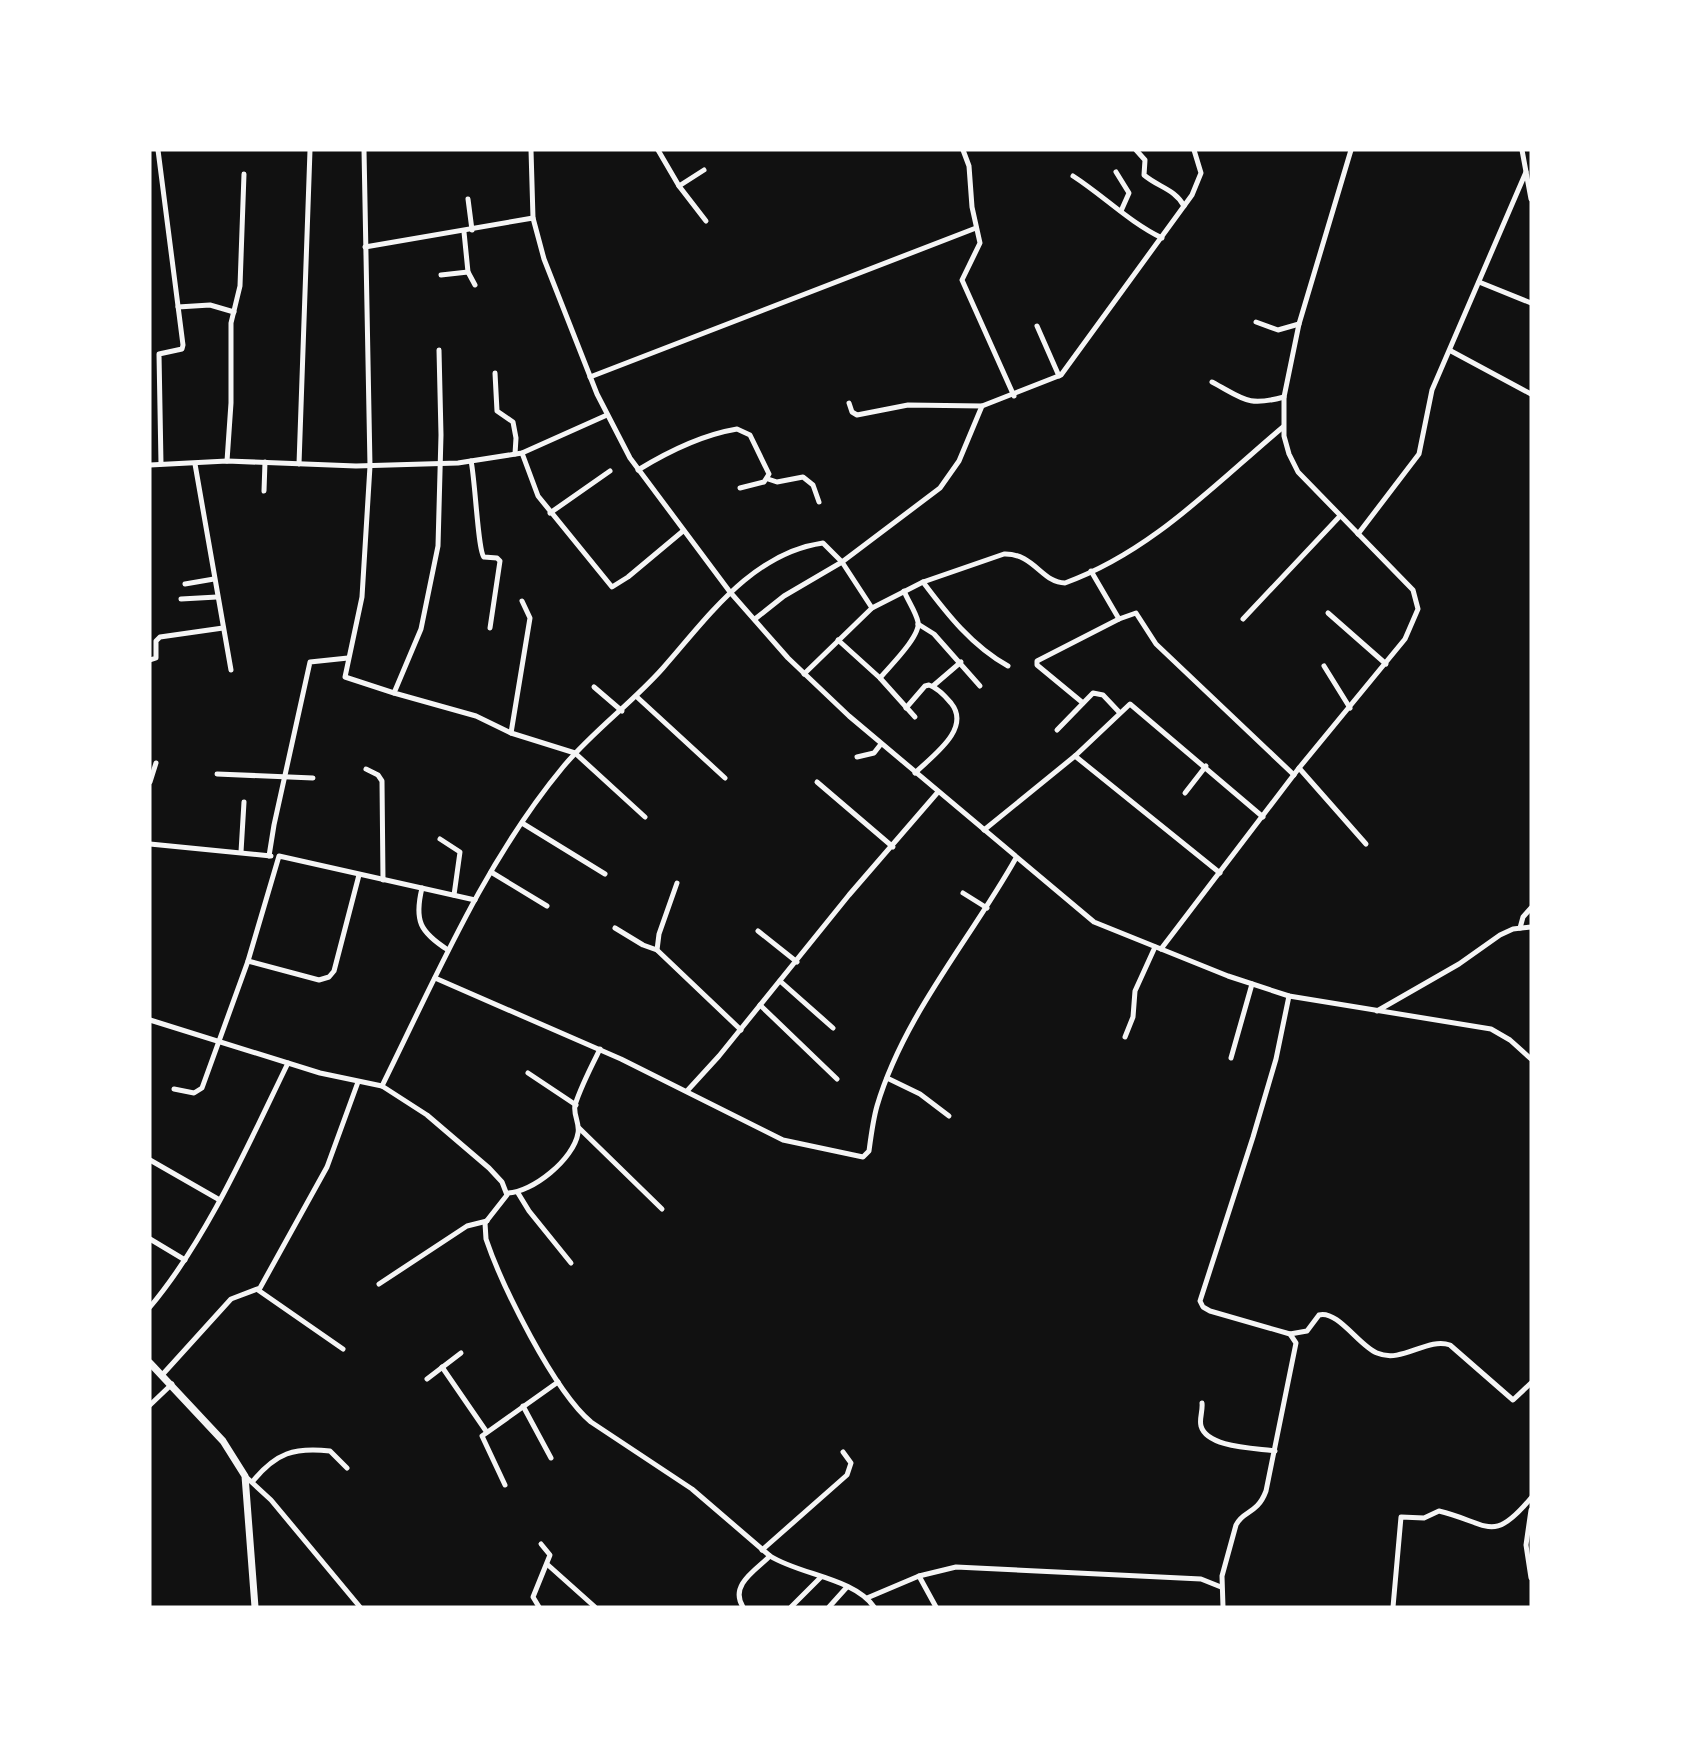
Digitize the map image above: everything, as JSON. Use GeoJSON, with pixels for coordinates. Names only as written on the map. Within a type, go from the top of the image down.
{"type":"FeatureCollection","features":[{"type":"Feature","properties":{"kind":"street"},"geometry":{"type":"LineString","coordinates":[[158,150],[183,347],[162,352],[159,356],[161,464]]}},
{"type":"Feature","properties":{"kind":"street"},"geometry":{"type":"LineString","coordinates":[[299,464],[310,150]]}},
{"type":"Feature","properties":{"kind":"street"},"geometry":{"type":"LineString","coordinates":[[364,150],[369,466],[363,587],[348,658],[346,679],[476,716],[511,733],[575,753],[645,817]]}},
{"type":"Feature","properties":{"kind":"street"},"geometry":{"type":"LineString","coordinates":[[531,150],[533,218],[558,301],[607,414],[638,470],[730,592],[804,674],[881,744],[1094,922],[1252,984],[1289,996],[1491,1029],[1517,1045],[1531,1059]]}},
{"type":"Feature","properties":{"kind":"street"},"geometry":{"type":"LineString","coordinates":[[658,150],[679,186],[706,221]]}},
{"type":"Feature","properties":{"kind":"street"},"geometry":{"type":"LineString","coordinates":[[963,150],[969,166],[970,195],[979,246],[962,280],[1014,396]]}},
{"type":"Feature","properties":{"kind":"street"},"geometry":{"type":"LineString","coordinates":[[1136,150],[1145,158],[1144,175],[1158,186],[1178,195],[1184,206]]}},
{"type":"Feature","properties":{"kind":"street"},"geometry":{"type":"LineString","coordinates":[[849,403],[852,412],[857,415],[908,405],[982,406],[1014,396],[1059,376],[1069,368],[1184,206],[1201,174],[1194,150]]}},
{"type":"Feature","properties":{"kind":"street"},"geometry":{"type":"LineString","coordinates":[[1125,1037],[1133,1017],[1135,991],[1158,948],[1220,873],[1299,768],[1386,664],[1417,615],[1418,599],[1413,590],[1340,516],[1293,464],[1283,427],[1284,398],[1299,324],[1351,150]]}},
{"type":"Feature","properties":{"kind":"street"},"geometry":{"type":"LineString","coordinates":[[1522,150],[1531,199]]}},
{"type":"Feature","properties":{"kind":"street"},"geometry":{"type":"LineString","coordinates":[[679,186],[704,170]]}},
{"type":"Feature","properties":{"kind":"street"},"geometry":{"type":"LineString","coordinates":[[1116,172],[1128,191],[1121,211]]}},
{"type":"Feature","properties":{"kind":"street"},"geometry":{"type":"LineString","coordinates":[[1358,534],[1418,456],[1432,390],[1451,351],[1526,172]]}},
{"type":"Feature","properties":{"kind":"street"},"geometry":{"type":"LineString","coordinates":[[227,461],[231,404],[231,323],[240,286],[244,174]]}},
{"type":"Feature","properties":{"kind":"street"},"geometry":{"type":"LineString","coordinates":[[1073,176],[1141,228],[1162,238]]}},
{"type":"Feature","properties":{"kind":"street"},"geometry":{"type":"LineString","coordinates":[[468,199],[472,230]]}},
{"type":"Feature","properties":{"kind":"street"},"geometry":{"type":"LineString","coordinates":[[365,247],[464,232],[533,218]]}},
{"type":"Feature","properties":{"kind":"street"},"geometry":{"type":"LineString","coordinates":[[590,376],[976,228]]}},
{"type":"Feature","properties":{"kind":"street"},"geometry":{"type":"LineString","coordinates":[[464,232],[468,272],[475,285]]}},
{"type":"Feature","properties":{"kind":"street"},"geometry":{"type":"LineString","coordinates":[[441,275],[468,272]]}},
{"type":"Feature","properties":{"kind":"street"},"geometry":{"type":"LineString","coordinates":[[1479,282],[1531,303]]}},
{"type":"Feature","properties":{"kind":"street"},"geometry":{"type":"LineString","coordinates":[[177,307],[210,305],[234,312]]}},
{"type":"Feature","properties":{"kind":"street"},"geometry":{"type":"LineString","coordinates":[[1256,322],[1278,330],[1299,324]]}},
{"type":"Feature","properties":{"kind":"street"},"geometry":{"type":"LineString","coordinates":[[1037,326],[1059,376]]}},
{"type":"Feature","properties":{"kind":"street"},"geometry":{"type":"LineString","coordinates":[[394,693],[421,629],[428,605],[438,546],[439,350]]}},
{"type":"Feature","properties":{"kind":"street"},"geometry":{"type":"LineString","coordinates":[[1451,351],[1531,393]]}},
{"type":"Feature","properties":{"kind":"street"},"geometry":{"type":"LineString","coordinates":[[495,373],[496,406],[499,414],[513,422],[516,438],[515,454]]}},
{"type":"Feature","properties":{"kind":"street"},"geometry":{"type":"LineString","coordinates":[[1212,382],[1249,402],[1262,403],[1284,398]]}},
{"type":"Feature","properties":{"kind":"street"},"geometry":{"type":"LineString","coordinates":[[755,619],[784,596],[842,562],[934,494],[959,461],[982,406]]}},
{"type":"Feature","properties":{"kind":"street"},"geometry":{"type":"LineString","coordinates":[[150,465],[227,461],[369,466],[440,465],[522,453],[607,414]]}},
{"type":"Feature","properties":{"kind":"street"},"geometry":{"type":"LineString","coordinates":[[804,674],[872,608],[923,582],[1004,554],[1020,554],[1061,584],[1134,549],[1169,526],[1283,427]]}},
{"type":"Feature","properties":{"kind":"street"},"geometry":{"type":"LineString","coordinates":[[638,470],[665,453],[737,429],[750,435],[769,471],[768,479]]}},
{"type":"Feature","properties":{"kind":"street"},"geometry":{"type":"LineString","coordinates":[[522,453],[538,496],[612,587],[628,577],[683,531]]}},
{"type":"Feature","properties":{"kind":"street"},"geometry":{"type":"LineString","coordinates":[[471,461],[478,504],[480,552],[484,557],[497,558],[500,561],[490,628]]}},
{"type":"Feature","properties":{"kind":"street"},"geometry":{"type":"LineString","coordinates":[[264,491],[265,462]]}},
{"type":"Feature","properties":{"kind":"street"},"geometry":{"type":"LineString","coordinates":[[195,464],[231,670]]}},
{"type":"Feature","properties":{"kind":"street"},"geometry":{"type":"LineString","coordinates":[[550,513],[610,471]]}},
{"type":"Feature","properties":{"kind":"street"},"geometry":{"type":"LineString","coordinates":[[740,488],[768,479],[775,482],[793,477],[806,478],[815,490],[819,502]]}},
{"type":"Feature","properties":{"kind":"street"},"geometry":{"type":"LineString","coordinates":[[1243,619],[1340,516]]}},
{"type":"Feature","properties":{"kind":"street"},"geometry":{"type":"LineString","coordinates":[[382,1086],[475,900],[547,786],[575,753],[637,697],[730,592],[776,557],[803,547],[825,543],[842,562],[872,608]]}},
{"type":"Feature","properties":{"kind":"street"},"geometry":{"type":"LineString","coordinates":[[1091,571],[1119,619]]}},
{"type":"Feature","properties":{"kind":"street"},"geometry":{"type":"LineString","coordinates":[[185,584],[214,579]]}},
{"type":"Feature","properties":{"kind":"street"},"geometry":{"type":"LineString","coordinates":[[923,582],[948,616],[989,654],[1008,666]]}},
{"type":"Feature","properties":{"kind":"street"},"geometry":{"type":"LineString","coordinates":[[904,591],[918,624],[934,634],[980,686]]}},
{"type":"Feature","properties":{"kind":"street"},"geometry":{"type":"LineString","coordinates":[[181,599],[217,597]]}},
{"type":"Feature","properties":{"kind":"street"},"geometry":{"type":"LineString","coordinates":[[511,733],[530,618],[522,601]]}},
{"type":"Feature","properties":{"kind":"street"},"geometry":{"type":"LineString","coordinates":[[1083,703],[1037,665],[1037,661],[1119,619],[1136,613],[1156,644],[1294,775]]}},
{"type":"Feature","properties":{"kind":"street"},"geometry":{"type":"LineString","coordinates":[[1328,613],[1386,664]]}},
{"type":"Feature","properties":{"kind":"street"},"geometry":{"type":"LineString","coordinates":[[880,678],[914,637],[918,624]]}},
{"type":"Feature","properties":{"kind":"street"},"geometry":{"type":"LineString","coordinates":[[150,660],[156,658],[156,641],[160,637],[223,628]]}},
{"type":"Feature","properties":{"kind":"street"},"geometry":{"type":"LineString","coordinates":[[838,640],[880,678],[915,717]]}},
{"type":"Feature","properties":{"kind":"street"},"geometry":{"type":"LineString","coordinates":[[269,856],[310,662],[348,658]]}},
{"type":"Feature","properties":{"kind":"street"},"geometry":{"type":"LineString","coordinates":[[906,708],[925,686],[933,686],[961,662]]}},
{"type":"Feature","properties":{"kind":"street"},"geometry":{"type":"LineString","coordinates":[[1324,666],[1350,708]]}},
{"type":"Feature","properties":{"kind":"street"},"geometry":{"type":"LineString","coordinates":[[915,773],[948,740],[958,722],[952,705],[933,686]]}},
{"type":"Feature","properties":{"kind":"street"},"geometry":{"type":"LineString","coordinates":[[594,687],[622,711]]}},
{"type":"Feature","properties":{"kind":"street"},"geometry":{"type":"LineString","coordinates":[[1057,730],[1093,693],[1098,693],[1120,713]]}},
{"type":"Feature","properties":{"kind":"street"},"geometry":{"type":"LineString","coordinates":[[637,697],[726,777]]}},
{"type":"Feature","properties":{"kind":"street"},"geometry":{"type":"LineString","coordinates":[[984,830],[1074,756],[1128,705],[1134,705],[1263,817]]}},
{"type":"Feature","properties":{"kind":"street"},"geometry":{"type":"LineString","coordinates":[[858,757],[874,753],[881,744]]}},
{"type":"Feature","properties":{"kind":"street"},"geometry":{"type":"LineString","coordinates":[[1074,756],[1220,873]]}},
{"type":"Feature","properties":{"kind":"street"},"geometry":{"type":"LineString","coordinates":[[150,782],[156,763]]}},
{"type":"Feature","properties":{"kind":"street"},"geometry":{"type":"LineString","coordinates":[[1185,793],[1206,766]]}},
{"type":"Feature","properties":{"kind":"street"},"geometry":{"type":"LineString","coordinates":[[1299,768],[1366,844]]}},
{"type":"Feature","properties":{"kind":"street"},"geometry":{"type":"LineString","coordinates":[[366,769],[378,775],[382,782],[383,880]]}},
{"type":"Feature","properties":{"kind":"street"},"geometry":{"type":"LineString","coordinates":[[217,774],[314,778]]}},
{"type":"Feature","properties":{"kind":"street"},"geometry":{"type":"LineString","coordinates":[[817,782],[893,847]]}},
{"type":"Feature","properties":{"kind":"street"},"geometry":{"type":"LineString","coordinates":[[687,1091],[741,1030],[849,895],[893,847],[938,792]]}},
{"type":"Feature","properties":{"kind":"street"},"geometry":{"type":"LineString","coordinates":[[241,852],[244,802]]}},
{"type":"Feature","properties":{"kind":"street"},"geometry":{"type":"LineString","coordinates":[[522,823],[605,874]]}},
{"type":"Feature","properties":{"kind":"street"},"geometry":{"type":"LineString","coordinates":[[440,839],[460,852],[454,895]]}},
{"type":"Feature","properties":{"kind":"street"},"geometry":{"type":"LineString","coordinates":[[150,844],[279,856],[475,900]]}},
{"type":"Feature","properties":{"kind":"street"},"geometry":{"type":"LineString","coordinates":[[174,1089],[194,1093],[199,1090],[248,961],[279,856]]}},
{"type":"Feature","properties":{"kind":"street"},"geometry":{"type":"LineString","coordinates":[[435,978],[600,1049],[783,1140],[863,1156],[869,1151],[876,1109],[887,1078],[922,1007],[987,908],[1016,858]]}},
{"type":"Feature","properties":{"kind":"street"},"geometry":{"type":"LineString","coordinates":[[491,872],[547,906]]}},
{"type":"Feature","properties":{"kind":"street"},"geometry":{"type":"LineString","coordinates":[[248,961],[315,979],[329,977],[334,970],[359,875]]}},
{"type":"Feature","properties":{"kind":"street"},"geometry":{"type":"LineString","coordinates":[[657,950],[659,934],[677,883]]}},
{"type":"Feature","properties":{"kind":"street"},"geometry":{"type":"LineString","coordinates":[[422,888],[418,910],[422,927],[430,938],[448,950]]}},
{"type":"Feature","properties":{"kind":"street"},"geometry":{"type":"LineString","coordinates":[[963,892],[987,908]]}},
{"type":"Feature","properties":{"kind":"street"},"geometry":{"type":"LineString","coordinates":[[1520,928],[1523,918],[1531,908]]}},
{"type":"Feature","properties":{"kind":"street"},"geometry":{"type":"LineString","coordinates":[[1377,1011],[1459,964],[1500,934],[1531,927]]}},
{"type":"Feature","properties":{"kind":"street"},"geometry":{"type":"LineString","coordinates":[[615,928],[643,945],[657,950],[741,1030]]}},
{"type":"Feature","properties":{"kind":"street"},"geometry":{"type":"LineString","coordinates":[[758,931],[797,962]]}},
{"type":"Feature","properties":{"kind":"street"},"geometry":{"type":"LineString","coordinates":[[780,981],[833,1029]]}},
{"type":"Feature","properties":{"kind":"street"},"geometry":{"type":"LineString","coordinates":[[1231,1058],[1252,984]]}},
{"type":"Feature","properties":{"kind":"street"},"geometry":{"type":"LineString","coordinates":[[1289,996],[1276,1059],[1200,1300],[1203,1307],[1290,1334],[1307,1331],[1319,1316],[1325,1314],[1336,1319],[1367,1348],[1382,1355],[1399,1355],[1443,1343],[1450,1345],[1513,1400],[1531,1383]]}},
{"type":"Feature","properties":{"kind":"street"},"geometry":{"type":"LineString","coordinates":[[760,1005],[837,1079]]}},
{"type":"Feature","properties":{"kind":"street"},"geometry":{"type":"LineString","coordinates":[[150,1020],[288,1063],[358,1082],[382,1086],[427,1115],[489,1167],[502,1182],[507,1193]]}},
{"type":"Feature","properties":{"kind":"street"},"geometry":{"type":"LineString","coordinates":[[600,1049],[574,1112],[579,1128],[662,1209]]}},
{"type":"Feature","properties":{"kind":"street"},"geometry":{"type":"LineString","coordinates":[[150,1307],[185,1260],[288,1063]]}},
{"type":"Feature","properties":{"kind":"street"},"geometry":{"type":"LineString","coordinates":[[528,1073],[576,1105]]}},
{"type":"Feature","properties":{"kind":"street"},"geometry":{"type":"LineString","coordinates":[[887,1078],[920,1094],[949,1116]]}},
{"type":"Feature","properties":{"kind":"street"},"geometry":{"type":"LineString","coordinates":[[163,1374],[231,1299],[258,1290],[270,1273],[327,1167],[358,1082]]}},
{"type":"Feature","properties":{"kind":"street"},"geometry":{"type":"LineString","coordinates":[[507,1193],[519,1193],[549,1173],[574,1145],[579,1128]]}},
{"type":"Feature","properties":{"kind":"street"},"geometry":{"type":"LineString","coordinates":[[150,1160],[218,1199]]}},
{"type":"Feature","properties":{"kind":"street"},"geometry":{"type":"LineString","coordinates":[[507,1193],[487,1221],[485,1233],[490,1252],[530,1332],[570,1401],[586,1418],[692,1489],[762,1550],[785,1565],[847,1587],[867,1598],[874,1607]]}},
{"type":"Feature","properties":{"kind":"street"},"geometry":{"type":"LineString","coordinates":[[519,1193],[529,1211],[571,1263]]}},
{"type":"Feature","properties":{"kind":"street"},"geometry":{"type":"LineString","coordinates":[[379,1284],[467,1226],[487,1221]]}},
{"type":"Feature","properties":{"kind":"street"},"geometry":{"type":"LineString","coordinates":[[150,1239],[185,1260]]}},
{"type":"Feature","properties":{"kind":"street"},"geometry":{"type":"LineString","coordinates":[[258,1290],[343,1349]]}},
{"type":"Feature","properties":{"kind":"street"},"geometry":{"type":"LineString","coordinates":[[1223,1607],[1221,1587],[1237,1522],[1261,1504],[1275,1451],[1295,1354],[1296,1341],[1290,1334]]}},
{"type":"Feature","properties":{"kind":"street"},"geometry":{"type":"LineString","coordinates":[[427,1379],[461,1353]]}},
{"type":"Feature","properties":{"kind":"street"},"geometry":{"type":"LineString","coordinates":[[150,1363],[163,1374],[223,1441],[245,1476],[253,1481],[360,1607]]}},
{"type":"Feature","properties":{"kind":"street"},"geometry":{"type":"LineString","coordinates":[[442,1367],[486,1431]]}},
{"type":"Feature","properties":{"kind":"street"},"geometry":{"type":"LineString","coordinates":[[505,1485],[482,1439],[486,1431],[558,1382]]}},
{"type":"Feature","properties":{"kind":"street"},"geometry":{"type":"LineString","coordinates":[[150,1405],[172,1384]]}},
{"type":"Feature","properties":{"kind":"street"},"geometry":{"type":"LineString","coordinates":[[1202,1403],[1200,1425],[1208,1437],[1218,1442],[1275,1451]]}},
{"type":"Feature","properties":{"kind":"street"},"geometry":{"type":"LineString","coordinates":[[523,1407],[551,1458]]}},
{"type":"Feature","properties":{"kind":"street"},"geometry":{"type":"LineString","coordinates":[[253,1481],[280,1455],[293,1450],[330,1450],[347,1468]]}},
{"type":"Feature","properties":{"kind":"street"},"geometry":{"type":"LineString","coordinates":[[762,1550],[847,1474],[851,1463],[843,1452]]}},
{"type":"Feature","properties":{"kind":"street"},"geometry":{"type":"LineString","coordinates":[[245,1476],[255,1607]]}},
{"type":"Feature","properties":{"kind":"street"},"geometry":{"type":"LineString","coordinates":[[1393,1607],[1401,1517],[1424,1518],[1439,1511],[1499,1527],[1510,1522],[1531,1498]]}},
{"type":"Feature","properties":{"kind":"street"},"geometry":{"type":"LineString","coordinates":[[1531,1510],[1527,1545],[1531,1578]]}},
{"type":"Feature","properties":{"kind":"street"},"geometry":{"type":"LineString","coordinates":[[539,1607],[533,1597],[548,1565],[549,1553],[541,1544]]}},
{"type":"Feature","properties":{"kind":"street"},"geometry":{"type":"LineString","coordinates":[[743,1607],[738,1595],[740,1586],[771,1556]]}},
{"type":"Feature","properties":{"kind":"street"},"geometry":{"type":"LineString","coordinates":[[548,1565],[595,1607]]}},
{"type":"Feature","properties":{"kind":"street"},"geometry":{"type":"LineString","coordinates":[[867,1598],[919,1576],[956,1567],[979,1566],[1202,1579],[1221,1587]]}},
{"type":"Feature","properties":{"kind":"street"},"geometry":{"type":"LineString","coordinates":[[919,1576],[936,1607]]}},
{"type":"Feature","properties":{"kind":"street"},"geometry":{"type":"LineString","coordinates":[[791,1607],[821,1577]]}},
{"type":"Feature","properties":{"kind":"street"},"geometry":{"type":"LineString","coordinates":[[830,1607],[847,1587]]}}]}
